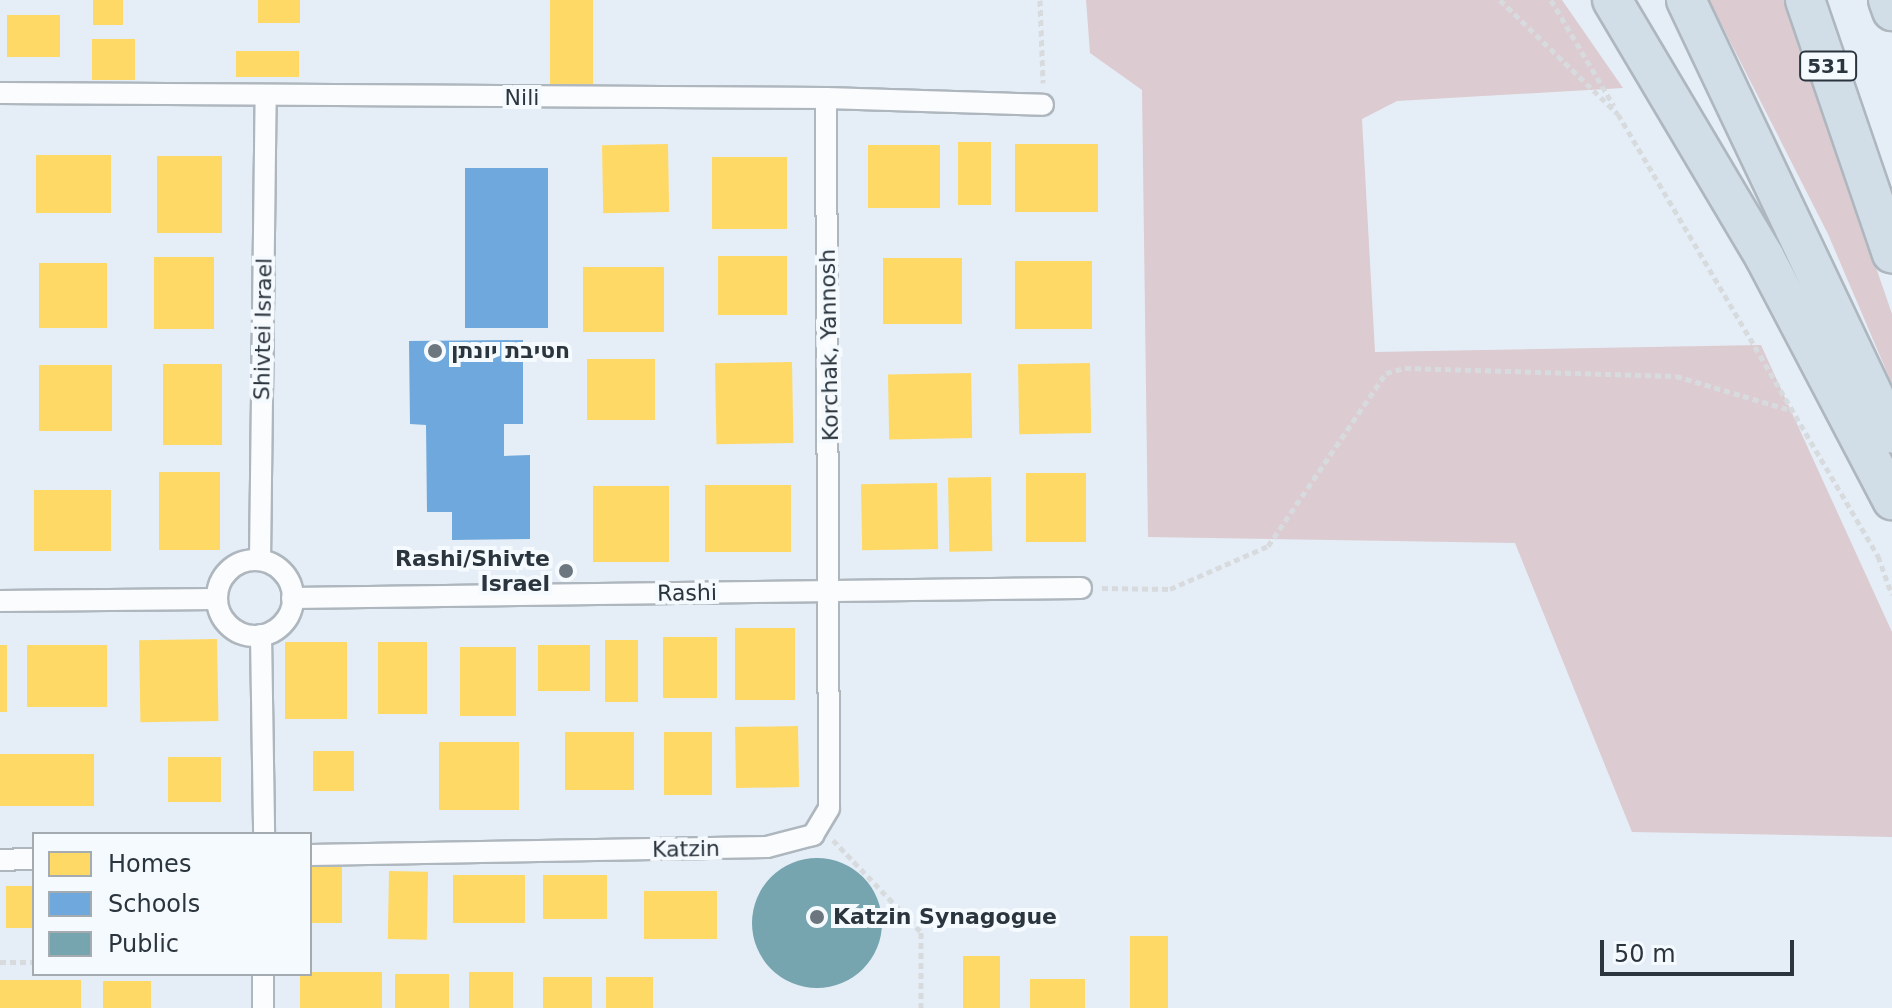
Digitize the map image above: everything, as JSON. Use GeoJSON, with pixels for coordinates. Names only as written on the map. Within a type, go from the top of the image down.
{"type":"FeatureCollection","features":[{"type":"Feature","properties":{"kind":"highway"},"geometry":{"type":"LineString","coordinates":[[1612,0],[1786,295],[1892,500]]}},
{"type":"Feature","properties":{"kind":"highway"},"geometry":{"type":"LineString","coordinates":[[1686,0],[1892,434]]}},
{"type":"Feature","properties":{"kind":"highway","name":"531"},"geometry":{"type":"LineString","coordinates":[[1805,0],[1892,254]]}},
{"type":"Feature","properties":{"kind":"highway"},"geometry":{"type":"LineString","coordinates":[[1888,0],[1892,11]]}},
{"type":"Feature","properties":{"kind":"street","name":"Nili"},"geometry":{"type":"LineString","coordinates":[[0,93],[266,98],[826,98],[1043,105]]}},
{"type":"Feature","properties":{"kind":"street","name":"Shivtei Israel"},"geometry":{"type":"LineString","coordinates":[[260,560],[266,98]]}},
{"type":"Feature","properties":{"kind":"street","name":"Korchak, Yannosh"},"geometry":{"type":"LineString","coordinates":[[826,98],[832,591]]}},
{"type":"Feature","properties":{"kind":"street"},"geometry":{"type":"LineString","coordinates":[[260,560],[287,577],[292,598],[284,622],[261,635],[236,631],[219,611],[217,599],[230,569],[260,560]]}},
{"type":"Feature","properties":{"kind":"street","name":"Rashi"},"geometry":{"type":"LineString","coordinates":[[292,598],[1081,588]]}},
{"type":"Feature","properties":{"kind":"street"},"geometry":{"type":"LineString","coordinates":[[819,825],[829,808],[832,591]]}},
{"type":"Feature","properties":{"kind":"street"},"geometry":{"type":"LineString","coordinates":[[0,601],[217,599]]}},
{"type":"Feature","properties":{"kind":"street"},"geometry":{"type":"LineString","coordinates":[[261,635],[264,832]]}},
{"type":"Feature","properties":{"kind":"street","name":"Katzin"},"geometry":{"type":"LineString","coordinates":[[312,855],[767,847],[813,835],[819,825]]}},
{"type":"Feature","properties":{"kind":"street"},"geometry":{"type":"LineString","coordinates":[[0,860],[32,859]]}},
{"type":"Feature","properties":{"kind":"street"},"geometry":{"type":"LineString","coordinates":[[263,976],[263,1008]]}},
{"type":"Feature","properties":{"kind":"path"},"geometry":{"type":"LineString","coordinates":[[1040,0],[1043,105]]}},
{"type":"Feature","properties":{"kind":"path"},"geometry":{"type":"LineString","coordinates":[[1500,0],[1618,114]]}},
{"type":"Feature","properties":{"kind":"path"},"geometry":{"type":"LineString","coordinates":[[1551,0],[1878,556],[1892,595]]}},
{"type":"Feature","properties":{"kind":"path"},"geometry":{"type":"LineString","coordinates":[[1081,588],[1170,589],[1268,546],[1386,373],[1405,368],[1676,376],[1791,410]]}},
{"type":"Feature","properties":{"kind":"path"},"geometry":{"type":"LineString","coordinates":[[819,825],[921,932],[921,1008]]}},
{"type":"Feature","properties":{"kind":"path"},"geometry":{"type":"LineString","coordinates":[[0,962],[32,962]]}},
{"type":"Feature","properties":{"kind":"shaded area"},"geometry":{"type":"Polygon","coordinates":[[[1086,0],[1562,0],[1623,88],[1397,101],[1362,119],[1375,352],[1761,345],[1892,632],[1892,837],[1632,832],[1515,543],[1148,537],[1142,90],[1090,53],[1086,0]]]}},
{"type":"Feature","properties":{"kind":"shaded area"},"geometry":{"type":"Polygon","coordinates":[[[1709,0],[1784,0],[1892,314],[1892,384],[1828,234],[1709,0]]]}},
{"type":"Feature","properties":{"kind":"building: Homes"},"geometry":{"type":"Polygon","coordinates":[[[93,0],[123,0],[123,25],[93,25],[93,0]]]}},
{"type":"Feature","properties":{"kind":"building: Homes"},"geometry":{"type":"Polygon","coordinates":[[[258,0],[300,0],[300,23],[258,23],[258,0]]]}},
{"type":"Feature","properties":{"kind":"building: Homes"},"geometry":{"type":"Polygon","coordinates":[[[550,0],[593,0],[593,84],[550,84],[550,0]]]}},
{"type":"Feature","properties":{"kind":"building: Homes"},"geometry":{"type":"Polygon","coordinates":[[[7,15],[60,15],[60,57],[7,57],[7,15]]]}},
{"type":"Feature","properties":{"kind":"building: Homes"},"geometry":{"type":"Polygon","coordinates":[[[92,39],[135,39],[135,80],[92,80],[92,39]]]}},
{"type":"Feature","properties":{"kind":"building: Homes"},"geometry":{"type":"Polygon","coordinates":[[[236,51],[299,51],[299,77],[236,77],[236,51]]]}},
{"type":"Feature","properties":{"kind":"building: Homes"},"geometry":{"type":"Polygon","coordinates":[[[958,142],[991,142],[991,205],[958,205],[958,142]]]}},
{"type":"Feature","properties":{"kind":"building: Homes"},"geometry":{"type":"Polygon","coordinates":[[[668,144],[669,212],[603,213],[602,145],[668,144]]]}},
{"type":"Feature","properties":{"kind":"building: Homes"},"geometry":{"type":"Polygon","coordinates":[[[1015,144],[1098,144],[1098,212],[1015,212],[1015,144]]]}},
{"type":"Feature","properties":{"kind":"building: Homes"},"geometry":{"type":"Polygon","coordinates":[[[868,145],[940,145],[940,208],[868,208],[868,145]]]}},
{"type":"Feature","properties":{"kind":"building: Homes"},"geometry":{"type":"Polygon","coordinates":[[[36,155],[111,155],[111,213],[36,213],[36,155]]]}},
{"type":"Feature","properties":{"kind":"building: Homes"},"geometry":{"type":"Polygon","coordinates":[[[157,156],[222,156],[222,233],[157,233],[157,156]]]}},
{"type":"Feature","properties":{"kind":"building: Homes"},"geometry":{"type":"Polygon","coordinates":[[[712,157],[787,157],[787,229],[712,229],[712,157]]]}},
{"type":"Feature","properties":{"kind":"building: Homes"},"geometry":{"type":"Polygon","coordinates":[[[718,256],[787,256],[787,315],[718,315],[718,256]]]}},
{"type":"Feature","properties":{"kind":"building: Homes"},"geometry":{"type":"Polygon","coordinates":[[[154,257],[214,257],[214,329],[154,329],[154,257]]]}},
{"type":"Feature","properties":{"kind":"building: Homes"},"geometry":{"type":"Polygon","coordinates":[[[883,258],[962,258],[962,324],[883,324],[883,258]]]}},
{"type":"Feature","properties":{"kind":"building: Homes"},"geometry":{"type":"Polygon","coordinates":[[[1015,261],[1092,261],[1092,329],[1015,329],[1015,261]]]}},
{"type":"Feature","properties":{"kind":"building: Homes"},"geometry":{"type":"Polygon","coordinates":[[[39,263],[107,263],[107,328],[39,328],[39,263]]]}},
{"type":"Feature","properties":{"kind":"building: Homes"},"geometry":{"type":"Polygon","coordinates":[[[583,267],[664,267],[664,332],[583,332],[583,267]]]}},
{"type":"Feature","properties":{"kind":"building: Homes"},"geometry":{"type":"Polygon","coordinates":[[[587,359],[655,359],[655,420],[587,420],[587,359]]]}},
{"type":"Feature","properties":{"kind":"building: Homes"},"geometry":{"type":"Polygon","coordinates":[[[792,362],[793,443],[716,444],[715,363],[792,362]]]}},
{"type":"Feature","properties":{"kind":"building: Homes"},"geometry":{"type":"Polygon","coordinates":[[[1090,363],[1091,433],[1019,434],[1018,364],[1090,363]]]}},
{"type":"Feature","properties":{"kind":"building: Homes"},"geometry":{"type":"Polygon","coordinates":[[[163,364],[222,364],[222,445],[163,445],[163,364]]]}},
{"type":"Feature","properties":{"kind":"building: Homes"},"geometry":{"type":"Polygon","coordinates":[[[39,365],[112,365],[112,431],[39,431],[39,365]]]}},
{"type":"Feature","properties":{"kind":"building: Homes"},"geometry":{"type":"Polygon","coordinates":[[[971,373],[972,438],[889,439],[888,374],[971,373]]]}},
{"type":"Feature","properties":{"kind":"building: Homes"},"geometry":{"type":"Polygon","coordinates":[[[159,472],[220,472],[220,550],[159,550],[159,472]]]}},
{"type":"Feature","properties":{"kind":"building: Homes"},"geometry":{"type":"Polygon","coordinates":[[[1026,473],[1086,473],[1086,542],[1026,542],[1026,473]]]}},
{"type":"Feature","properties":{"kind":"building: Homes"},"geometry":{"type":"Polygon","coordinates":[[[991,477],[992,551],[949,552],[948,478],[991,477]]]}},
{"type":"Feature","properties":{"kind":"building: Homes"},"geometry":{"type":"Polygon","coordinates":[[[937,483],[938,549],[862,550],[861,484],[937,483]]]}},
{"type":"Feature","properties":{"kind":"building: Homes"},"geometry":{"type":"Polygon","coordinates":[[[705,485],[791,485],[791,552],[705,552],[705,485]]]}},
{"type":"Feature","properties":{"kind":"building: Homes"},"geometry":{"type":"Polygon","coordinates":[[[593,486],[669,486],[669,562],[593,562],[593,486]]]}},
{"type":"Feature","properties":{"kind":"building: Homes"},"geometry":{"type":"Polygon","coordinates":[[[34,490],[111,490],[111,551],[34,551],[34,490]]]}},
{"type":"Feature","properties":{"kind":"building: Homes"},"geometry":{"type":"Polygon","coordinates":[[[735,628],[795,628],[795,700],[735,700],[735,628]]]}},
{"type":"Feature","properties":{"kind":"building: Homes"},"geometry":{"type":"Polygon","coordinates":[[[663,637],[717,637],[717,698],[663,698],[663,637]]]}},
{"type":"Feature","properties":{"kind":"building: Homes"},"geometry":{"type":"Polygon","coordinates":[[[217,639],[218,721],[140,722],[139,640],[217,639]]]}},
{"type":"Feature","properties":{"kind":"building: Homes"},"geometry":{"type":"Polygon","coordinates":[[[605,640],[638,640],[638,702],[605,702],[605,640]]]}},
{"type":"Feature","properties":{"kind":"building: Homes"},"geometry":{"type":"Polygon","coordinates":[[[285,642],[347,642],[347,719],[285,719],[285,642]]]}},
{"type":"Feature","properties":{"kind":"building: Homes"},"geometry":{"type":"Polygon","coordinates":[[[378,642],[427,642],[427,714],[378,714],[378,642]]]}},
{"type":"Feature","properties":{"kind":"building: Homes"},"geometry":{"type":"Polygon","coordinates":[[[0,645],[7,645],[7,712],[0,712],[0,645]]]}},
{"type":"Feature","properties":{"kind":"building: Homes"},"geometry":{"type":"Polygon","coordinates":[[[27,645],[107,645],[107,707],[27,707],[27,645]]]}},
{"type":"Feature","properties":{"kind":"building: Homes"},"geometry":{"type":"Polygon","coordinates":[[[538,645],[590,645],[590,691],[538,691],[538,645]]]}},
{"type":"Feature","properties":{"kind":"building: Homes"},"geometry":{"type":"Polygon","coordinates":[[[460,647],[516,647],[516,716],[460,716],[460,647]]]}},
{"type":"Feature","properties":{"kind":"building: Homes"},"geometry":{"type":"Polygon","coordinates":[[[798,726],[799,787],[736,788],[735,727],[798,726]]]}},
{"type":"Feature","properties":{"kind":"building: Homes"},"geometry":{"type":"Polygon","coordinates":[[[565,732],[634,732],[634,790],[565,790],[565,732]]]}},
{"type":"Feature","properties":{"kind":"building: Homes"},"geometry":{"type":"Polygon","coordinates":[[[664,732],[712,732],[712,795],[664,795],[664,732]]]}},
{"type":"Feature","properties":{"kind":"building: Homes"},"geometry":{"type":"Polygon","coordinates":[[[439,742],[519,742],[519,810],[439,810],[439,742]]]}},
{"type":"Feature","properties":{"kind":"building: Homes"},"geometry":{"type":"Polygon","coordinates":[[[313,751],[354,751],[354,791],[313,791],[313,751]]]}},
{"type":"Feature","properties":{"kind":"building: Homes"},"geometry":{"type":"Polygon","coordinates":[[[0,754],[94,754],[94,806],[0,806],[0,754]]]}},
{"type":"Feature","properties":{"kind":"building: Homes"},"geometry":{"type":"Polygon","coordinates":[[[168,757],[221,757],[221,802],[168,802],[168,757]]]}},
{"type":"Feature","properties":{"kind":"building: Homes"},"geometry":{"type":"Polygon","coordinates":[[[312,867],[342,867],[342,923],[312,923],[312,867]]]}},
{"type":"Feature","properties":{"kind":"building: Homes"},"geometry":{"type":"Polygon","coordinates":[[[389,871],[428,872],[427,940],[388,939],[389,871]]]}},
{"type":"Feature","properties":{"kind":"building: Homes"},"geometry":{"type":"Polygon","coordinates":[[[453,875],[525,875],[525,923],[453,923],[453,875]]]}},
{"type":"Feature","properties":{"kind":"building: Homes"},"geometry":{"type":"Polygon","coordinates":[[[543,875],[607,875],[607,919],[543,919],[543,875]]]}},
{"type":"Feature","properties":{"kind":"building: Homes"},"geometry":{"type":"Polygon","coordinates":[[[6,886],[32,886],[32,928],[6,928],[6,886]]]}},
{"type":"Feature","properties":{"kind":"building: Homes"},"geometry":{"type":"Polygon","coordinates":[[[644,891],[717,891],[717,939],[644,939],[644,891]]]}},
{"type":"Feature","properties":{"kind":"building: Homes"},"geometry":{"type":"Polygon","coordinates":[[[1130,936],[1168,936],[1168,1008],[1130,1008],[1130,936]]]}},
{"type":"Feature","properties":{"kind":"building: Homes"},"geometry":{"type":"Polygon","coordinates":[[[963,956],[1000,956],[1000,1008],[963,1008],[963,956]]]}},
{"type":"Feature","properties":{"kind":"building: Homes"},"geometry":{"type":"Polygon","coordinates":[[[312,972],[382,972],[382,1008],[300,1008],[300,976],[312,976],[312,972]]]}},
{"type":"Feature","properties":{"kind":"building: Homes"},"geometry":{"type":"Polygon","coordinates":[[[469,972],[513,972],[513,1008],[469,1008],[469,972]]]}},
{"type":"Feature","properties":{"kind":"building: Homes"},"geometry":{"type":"Polygon","coordinates":[[[395,974],[449,974],[449,1008],[395,1008],[395,974]]]}},
{"type":"Feature","properties":{"kind":"building: Homes"},"geometry":{"type":"Polygon","coordinates":[[[543,977],[592,977],[592,1008],[543,1008],[543,977]]]}},
{"type":"Feature","properties":{"kind":"building: Homes"},"geometry":{"type":"Polygon","coordinates":[[[606,977],[653,977],[653,1008],[606,1008],[606,977]]]}},
{"type":"Feature","properties":{"kind":"building: Homes"},"geometry":{"type":"Polygon","coordinates":[[[1030,979],[1085,979],[1085,1008],[1030,1008],[1030,979]]]}},
{"type":"Feature","properties":{"kind":"building: Homes"},"geometry":{"type":"Polygon","coordinates":[[[0,980],[81,980],[81,1008],[0,1008],[0,980]]]}},
{"type":"Feature","properties":{"kind":"building: Homes"},"geometry":{"type":"Polygon","coordinates":[[[103,981],[151,981],[151,1008],[103,1008],[103,981]]]}},
{"type":"Feature","properties":{"kind":"building: Schools"},"geometry":{"type":"Polygon","coordinates":[[[465,168],[548,168],[548,328],[465,328],[465,168]]]}},
{"type":"Feature","properties":{"kind":"building: Schools"},"geometry":{"type":"Polygon","coordinates":[[[523,340],[523,424],[504,424],[504,456],[530,455],[530,539],[452,540],[452,512],[427,512],[426,425],[410,424],[409,341],[523,340]]]}},
{"type":"Feature","properties":{"kind":"building: Public","name":"Katzin Synagogue"},"geometry":{"type":"Polygon","coordinates":[[[817,858],[842,863],[863,877],[877,898],[882,923],[877,948],[863,969],[842,983],[817,988],[792,983],[771,969],[757,948],[752,923],[757,898],[771,877],[792,863],[817,858]]]}},
{"type":"Feature","properties":{"kind":"place","name":"חטיבת יונתן"},"geometry":{"type":"Point","coordinates":[435,351]}},
{"type":"Feature","properties":{"kind":"place","name":"Rashi/Shivte Israel"},"geometry":{"type":"Point","coordinates":[566,571]}},
{"type":"Feature","properties":{"kind":"place","name":"Katzin Synagogue"},"geometry":{"type":"Point","coordinates":[817,917]}}]}
